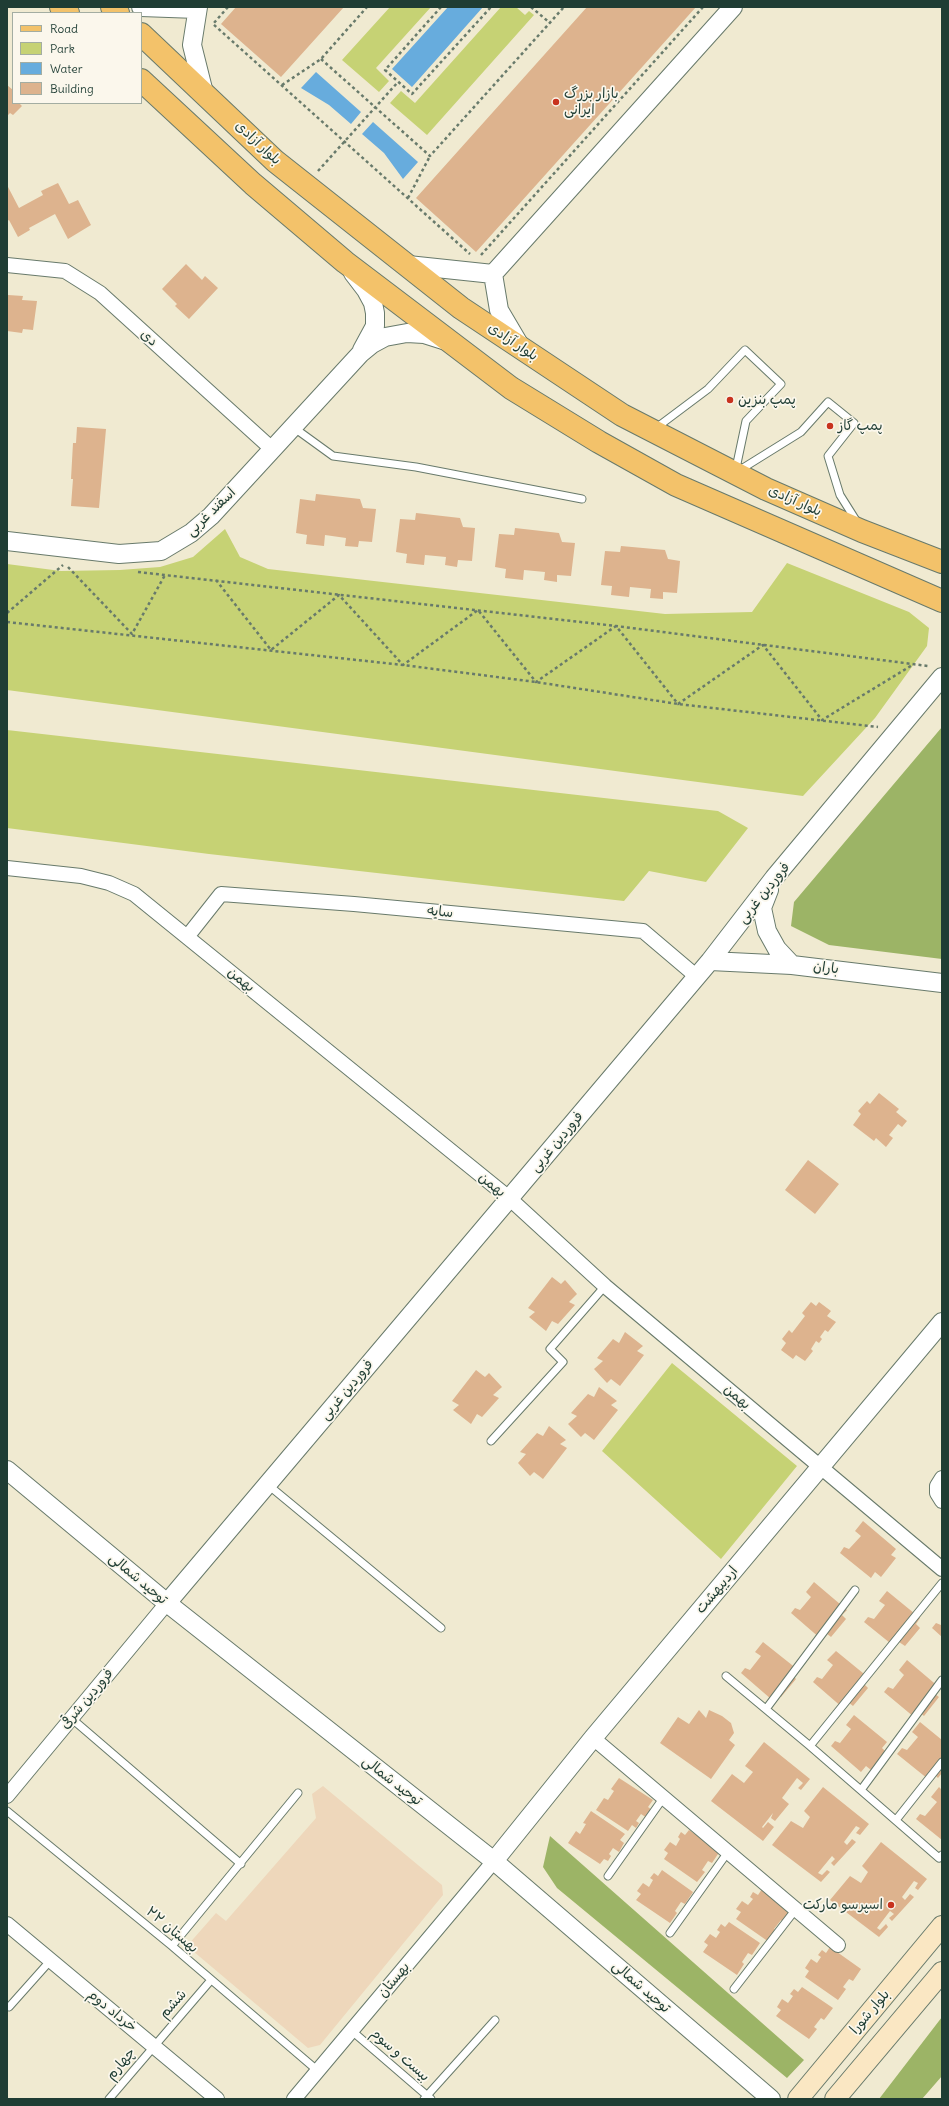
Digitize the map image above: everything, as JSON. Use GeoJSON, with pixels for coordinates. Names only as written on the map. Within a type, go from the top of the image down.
{"type":"FeatureCollection","features":[{"type":"Feature","properties":{"kind":"main road","name":"بلوار آزادی"},"geometry":{"type":"LineString","coordinates":[[142,35],[275,161],[461,308],[622,415],[735,473],[862,531],[942,562]]}},
{"type":"Feature","properties":{"kind":"main road"},"geometry":{"type":"LineString","coordinates":[[142,81],[253,184],[345,262],[511,388],[598,442],[676,485],[942,601]]}},
{"type":"Feature","properties":{"kind":"main road","name":"بلوار شورا"},"geometry":{"type":"LineString","coordinates":[[798,2099],[942,1926]]}},
{"type":"Feature","properties":{"kind":"main road","name":"بلوار شورا"},"geometry":{"type":"LineString","coordinates":[[835,2099],[942,1972]]}},
{"type":"Feature","properties":{"kind":"street"},"geometry":{"type":"LineString","coordinates":[[141,7],[198,8],[192,45],[204,93]]}},
{"type":"Feature","properties":{"kind":"street"},"geometry":{"type":"LineString","coordinates":[[493,274],[733,7]]}},
{"type":"Feature","properties":{"kind":"street"},"geometry":{"type":"LineString","coordinates":[[345,262],[366,290],[373,303],[375,326],[361,353]]}},
{"type":"Feature","properties":{"kind":"street","name":"دی"},"geometry":{"type":"LineString","coordinates":[[7,265],[65,271],[100,293],[272,449]]}},
{"type":"Feature","properties":{"kind":"street"},"geometry":{"type":"LineString","coordinates":[[408,265],[493,274]]}},
{"type":"Feature","properties":{"kind":"street"},"geometry":{"type":"LineString","coordinates":[[493,274],[499,310],[522,349]]}},
{"type":"Feature","properties":{"kind":"street"},"geometry":{"type":"LineString","coordinates":[[361,353],[385,337],[397,334],[424,334],[452,342]]}},
{"type":"Feature","properties":{"kind":"street","name":"اسفند غربی"},"geometry":{"type":"LineString","coordinates":[[7,541],[119,554],[161,550],[191,533],[211,516],[361,353]]}},
{"type":"Feature","properties":{"kind":"street","name":"فروردین غربی"},"geometry":{"type":"LineString","coordinates":[[167,1603],[710,961],[774,878],[901,729],[939,672]]}},
{"type":"Feature","properties":{"kind":"street","name":"بهمن"},"geometry":{"type":"LineString","coordinates":[[7,868],[81,876],[109,883],[134,894],[509,1198],[605,1286],[942,1569]]}},
{"type":"Feature","properties":{"kind":"street"},"geometry":{"type":"LineString","coordinates":[[774,878],[762,908],[764,920],[767,930],[777,949],[792,965]]}},
{"type":"Feature","properties":{"kind":"street","name":"سایه"},"geometry":{"type":"LineString","coordinates":[[188,937],[220,894],[354,904],[643,931],[696,976]]}},
{"type":"Feature","properties":{"kind":"street","name":"باران"},"geometry":{"type":"LineString","coordinates":[[710,961],[792,965],[942,982]]}},
{"type":"Feature","properties":{"kind":"street","name":"اردیبهشت"},"geometry":{"type":"LineString","coordinates":[[494,1861],[593,1738],[819,1466],[942,1322]]}},
{"type":"Feature","properties":{"kind":"street","name":"توحید شمالی"},"geometry":{"type":"LineString","coordinates":[[7,1470],[167,1603],[494,1861],[771,2099]]}},
{"type":"Feature","properties":{"kind":"street"},"geometry":{"type":"LineString","coordinates":[[942,1478],[937,1486],[937,1493],[942,1501]]}},
{"type":"Feature","properties":{"kind":"street","name":"فروردین شرقی"},"geometry":{"type":"LineString","coordinates":[[7,1796],[167,1603]]}},
{"type":"Feature","properties":{"kind":"street"},"geometry":{"type":"LineString","coordinates":[[593,1738],[838,1945]]}},
{"type":"Feature","properties":{"kind":"street","name":"بهستان"},"geometry":{"type":"LineString","coordinates":[[294,2099],[494,1861]]}},
{"type":"Feature","properties":{"kind":"street","name":"خرداد دوم"},"geometry":{"type":"LineString","coordinates":[[7,1924],[217,2099]]}},
{"type":"Feature","properties":{"kind":"lane"},"geometry":{"type":"LineString","coordinates":[[652,430],[708,389],[745,350],[781,384],[746,421],[735,473]]}},
{"type":"Feature","properties":{"kind":"lane"},"geometry":{"type":"LineString","coordinates":[[735,473],[801,432],[828,402],[854,423],[828,456],[840,495],[862,531]]}},
{"type":"Feature","properties":{"kind":"lane"},"geometry":{"type":"LineString","coordinates":[[292,427],[333,456],[416,467],[582,499]]}},
{"type":"Feature","properties":{"kind":"lane"},"geometry":{"type":"LineString","coordinates":[[492,1441],[563,1362],[550,1349],[605,1286]]}},
{"type":"Feature","properties":{"kind":"lane"},"geometry":{"type":"LineString","coordinates":[[267,1484],[441,1628]]}},
{"type":"Feature","properties":{"kind":"lane"},"geometry":{"type":"LineString","coordinates":[[810,1746],[942,1583]]}},
{"type":"Feature","properties":{"kind":"lane"},"geometry":{"type":"LineString","coordinates":[[766,1709],[855,1590]]}},
{"type":"Feature","properties":{"kind":"lane"},"geometry":{"type":"LineString","coordinates":[[726,1676],[940,1858],[942,1855]]}},
{"type":"Feature","properties":{"kind":"lane"},"geometry":{"type":"LineString","coordinates":[[861,1790],[942,1680]]}},
{"type":"Feature","properties":{"kind":"lane"},"geometry":{"type":"LineString","coordinates":[[71,1718],[241,1864]]}},
{"type":"Feature","properties":{"kind":"lane"},"geometry":{"type":"LineString","coordinates":[[896,1820],[942,1762]]}},
{"type":"Feature","properties":{"kind":"lane"},"geometry":{"type":"LineString","coordinates":[[172,1946],[298,1793]]}},
{"type":"Feature","properties":{"kind":"lane"},"geometry":{"type":"LineString","coordinates":[[608,1876],[664,1797]]}},
{"type":"Feature","properties":{"kind":"lane","name":"بهستان ۲۲"},"geometry":{"type":"LineString","coordinates":[[7,1811],[172,1946],[318,2071]]}},
{"type":"Feature","properties":{"kind":"lane"},"geometry":{"type":"LineString","coordinates":[[670,1933],[728,1852]]}},
{"type":"Feature","properties":{"kind":"lane"},"geometry":{"type":"LineString","coordinates":[[734,1989],[796,1909]]}},
{"type":"Feature","properties":{"kind":"lane"},"geometry":{"type":"LineString","coordinates":[[9,2007],[50,1961]]}},
{"type":"Feature","properties":{"kind":"lane","name":"ششم"},"geometry":{"type":"LineString","coordinates":[[153,2045],[211,1980]]}},
{"type":"Feature","properties":{"kind":"lane"},"geometry":{"type":"LineString","coordinates":[[428,2098],[495,2020]]}},
{"type":"Feature","properties":{"kind":"lane","name":"بیست و سوم"},"geometry":{"type":"LineString","coordinates":[[352,2031],[428,2098]]}},
{"type":"Feature","properties":{"kind":"lane","name":"چهارم"},"geometry":{"type":"LineString","coordinates":[[109,2099],[153,2045]]}},
{"type":"Feature","properties":{"kind":"path"},"geometry":{"type":"LineString","coordinates":[[228,7],[213,24],[471,254]]}},
{"type":"Feature","properties":{"kind":"path"},"geometry":{"type":"LineString","coordinates":[[282,85],[321,58],[367,7]]}},
{"type":"Feature","properties":{"kind":"path"},"geometry":{"type":"LineString","coordinates":[[441,7],[385,70],[412,94],[490,7]]}},
{"type":"Feature","properties":{"kind":"path"},"geometry":{"type":"LineString","coordinates":[[531,7],[550,23]]}},
{"type":"Feature","properties":{"kind":"path"},"geometry":{"type":"LineString","coordinates":[[408,198],[430,156],[564,7]]}},
{"type":"Feature","properties":{"kind":"path"},"geometry":{"type":"LineString","coordinates":[[477,259],[703,7]]}},
{"type":"Feature","properties":{"kind":"path"},"geometry":{"type":"LineString","coordinates":[[321,58],[430,156]]}},
{"type":"Feature","properties":{"kind":"path"},"geometry":{"type":"LineString","coordinates":[[306,185],[398,82]]}},
{"type":"Feature","properties":{"kind":"path"},"geometry":{"type":"LineString","coordinates":[[7,613],[65,563],[132,634]]}},
{"type":"Feature","properties":{"kind":"path"},"geometry":{"type":"LineString","coordinates":[[132,634],[165,575],[616,626],[914,664],[939,672]]}},
{"type":"Feature","properties":{"kind":"path"},"geometry":{"type":"LineString","coordinates":[[216,580],[271,650]]}},
{"type":"Feature","properties":{"kind":"path"},"geometry":{"type":"LineString","coordinates":[[271,650],[339,595]]}},
{"type":"Feature","properties":{"kind":"path"},"geometry":{"type":"LineString","coordinates":[[339,595],[403,665]]}},
{"type":"Feature","properties":{"kind":"path"},"geometry":{"type":"LineString","coordinates":[[403,665],[478,610]]}},
{"type":"Feature","properties":{"kind":"path"},"geometry":{"type":"LineString","coordinates":[[478,610],[536,682]]}},
{"type":"Feature","properties":{"kind":"path"},"geometry":{"type":"LineString","coordinates":[[7,622],[132,634],[403,665],[536,682],[678,704],[901,729]]}},
{"type":"Feature","properties":{"kind":"path"},"geometry":{"type":"LineString","coordinates":[[536,682],[616,626]]}},
{"type":"Feature","properties":{"kind":"path"},"geometry":{"type":"LineString","coordinates":[[616,626],[678,704]]}},
{"type":"Feature","properties":{"kind":"path"},"geometry":{"type":"LineString","coordinates":[[678,704],[763,645]]}},
{"type":"Feature","properties":{"kind":"path"},"geometry":{"type":"LineString","coordinates":[[763,645],[822,720]]}},
{"type":"Feature","properties":{"kind":"path"},"geometry":{"type":"LineString","coordinates":[[822,720],[914,664]]}},
{"type":"Feature","properties":{"kind":"shaded area"},"geometry":{"type":"Polygon","coordinates":[[[323,1786],[442,1885],[443,1895],[320,2045],[308,2048],[187,1946],[216,1913],[226,1921],[316,1818],[312,1794],[323,1786]]]}},
{"type":"Feature","properties":{"kind":"green space"},"geometry":{"type":"Polygon","coordinates":[[[390,7],[431,7],[376,68],[389,81],[379,92],[342,60],[390,7]]]}},
{"type":"Feature","properties":{"kind":"green space"},"geometry":{"type":"Polygon","coordinates":[[[501,7],[516,7],[525,15],[529,11],[534,15],[427,135],[390,103],[401,91],[415,103],[501,7]]]}},
{"type":"Feature","properties":{"kind":"green space"},"geometry":{"type":"Polygon","coordinates":[[[225,529],[240,557],[268,569],[665,614],[752,612],[787,563],[909,612],[929,628],[927,646],[875,718],[803,796],[7,690],[7,564],[61,571],[120,570],[160,567],[193,557],[225,529]]]}},
{"type":"Feature","properties":{"kind":"green space"},"geometry":{"type":"Polygon","coordinates":[[[942,727],[942,959],[829,945],[791,926],[794,902],[942,727]]]}},
{"type":"Feature","properties":{"kind":"green space"},"geometry":{"type":"Polygon","coordinates":[[[7,730],[718,811],[748,828],[706,882],[649,871],[624,901],[209,854],[7,828],[7,730]]]}},
{"type":"Feature","properties":{"kind":"green space"},"geometry":{"type":"Polygon","coordinates":[[[672,1363],[797,1466],[721,1559],[602,1451],[672,1363]]]}},
{"type":"Feature","properties":{"kind":"green space"},"geometry":{"type":"Polygon","coordinates":[[[550,1836],[804,2060],[787,2078],[557,1888],[543,1867],[550,1836]]]}},
{"type":"Feature","properties":{"kind":"green space"},"geometry":{"type":"Polygon","coordinates":[[[942,2017],[942,2076],[922,2099],[879,2099],[942,2017]]]}},
{"type":"Feature","properties":{"kind":"water"},"geometry":{"type":"Polygon","coordinates":[[[448,7],[483,7],[412,87],[392,69],[448,7]]]}},
{"type":"Feature","properties":{"kind":"water"},"geometry":{"type":"Polygon","coordinates":[[[316,72],[361,112],[351,124],[329,105],[301,88],[316,72]]]}},
{"type":"Feature","properties":{"kind":"water"},"geometry":{"type":"Polygon","coordinates":[[[373,122],[418,162],[403,179],[384,153],[362,134],[373,122]]]}},
{"type":"Feature","properties":{"kind":"building"},"geometry":{"type":"Polygon","coordinates":[[[236,7],[344,7],[281,77],[221,24],[236,7]]]}},
{"type":"Feature","properties":{"kind":"building","name":"بازار بزرگ ایرانی"},"geometry":{"type":"Polygon","coordinates":[[[587,7],[696,7],[476,252],[416,198],[587,7]]]}},
{"type":"Feature","properties":{"kind":"building"},"geometry":{"type":"Polygon","coordinates":[[[7,85],[12,89],[12,104],[20,104],[22,106],[13,115],[10,113],[7,116],[7,85]]]}},
{"type":"Feature","properties":{"kind":"building"},"geometry":{"type":"Polygon","coordinates":[[[58,183],[69,204],[78,200],[91,225],[68,239],[55,214],[29,228],[30,230],[18,237],[9,220],[7,221],[7,185],[19,208],[43,195],[41,191],[58,183]]]}},
{"type":"Feature","properties":{"kind":"building"},"geometry":{"type":"Polygon","coordinates":[[[186,264],[202,280],[205,276],[218,288],[189,319],[175,306],[177,304],[162,289],[186,264]]]}},
{"type":"Feature","properties":{"kind":"building"},"geometry":{"type":"Polygon","coordinates":[[[8,295],[23,296],[22,300],[37,301],[33,330],[23,329],[22,333],[7,331],[8,295]]]}},
{"type":"Feature","properties":{"kind":"building"},"geometry":{"type":"Polygon","coordinates":[[[77,427],[106,429],[99,508],[71,506],[73,443],[76,443],[77,427]]]}},
{"type":"Feature","properties":{"kind":"building"},"geometry":{"type":"Polygon","coordinates":[[[316,494],[360,499],[363,508],[376,509],[372,542],[359,541],[358,547],[345,546],[346,538],[325,535],[324,546],[306,544],[307,535],[296,533],[300,499],[315,501],[316,494]]]}},
{"type":"Feature","properties":{"kind":"building"},"geometry":{"type":"Polygon","coordinates":[[[416,513],[460,518],[463,527],[475,528],[472,561],[458,560],[457,567],[445,565],[446,557],[425,555],[424,565],[406,563],[407,554],[396,552],[400,519],[415,520],[416,513]]]}},
{"type":"Feature","properties":{"kind":"building"},"geometry":{"type":"Polygon","coordinates":[[[515,528],[559,533],[562,542],[575,543],[571,576],[557,575],[557,582],[544,580],[545,572],[524,570],[523,580],[505,578],[506,569],[495,567],[499,534],[514,535],[515,528]]]}},
{"type":"Feature","properties":{"kind":"building"},"geometry":{"type":"Polygon","coordinates":[[[621,546],[665,550],[668,559],[680,561],[677,593],[663,592],[663,599],[650,598],[651,589],[630,587],[629,597],[611,595],[612,586],[601,585],[605,551],[620,552],[621,546]]]}},
{"type":"Feature","properties":{"kind":"building"},"geometry":{"type":"Polygon","coordinates":[[[879,1093],[899,1109],[896,1112],[907,1121],[902,1127],[898,1124],[889,1135],[893,1138],[886,1147],[876,1138],[874,1141],[853,1125],[861,1114],[858,1111],[867,1101],[870,1104],[879,1093]]]}},
{"type":"Feature","properties":{"kind":"building"},"geometry":{"type":"Polygon","coordinates":[[[808,1160],[839,1184],[815,1214],[785,1190],[808,1160]]]}},
{"type":"Feature","properties":{"kind":"building"},"geometry":{"type":"Polygon","coordinates":[[[552,1277],[561,1284],[565,1280],[577,1294],[569,1302],[575,1305],[558,1324],[552,1321],[546,1331],[529,1317],[535,1312],[528,1308],[552,1277]]]}},
{"type":"Feature","properties":{"kind":"building"},"geometry":{"type":"Polygon","coordinates":[[[811,1302],[816,1306],[819,1302],[831,1311],[827,1316],[836,1322],[828,1332],[825,1330],[820,1337],[822,1339],[819,1343],[816,1341],[811,1349],[813,1351],[805,1361],[796,1355],[793,1359],[781,1350],[786,1343],[782,1339],[789,1330],[792,1333],[805,1316],[802,1313],[811,1302]]]}},
{"type":"Feature","properties":{"kind":"building"},"geometry":{"type":"Polygon","coordinates":[[[625,1332],[643,1346],[637,1351],[644,1355],[620,1386],[611,1379],[607,1383],[594,1369],[603,1361],[597,1358],[613,1339],[619,1343],[625,1332]]]}},
{"type":"Feature","properties":{"kind":"building"},"geometry":{"type":"Polygon","coordinates":[[[476,1370],[485,1377],[489,1373],[502,1387],[493,1395],[499,1398],[482,1417],[477,1414],[471,1424],[453,1410],[459,1405],[452,1401],[476,1370]]]}},
{"type":"Feature","properties":{"kind":"building"},"geometry":{"type":"Polygon","coordinates":[[[599,1387],[617,1401],[611,1405],[618,1410],[594,1440],[585,1433],[581,1437],[568,1424],[577,1416],[571,1413],[588,1394],[594,1397],[599,1387]]]}},
{"type":"Feature","properties":{"kind":"building"},"geometry":{"type":"Polygon","coordinates":[[[549,1426],[566,1440],[560,1444],[567,1448],[543,1479],[534,1472],[530,1476],[518,1463],[526,1454],[520,1452],[537,1433],[543,1436],[549,1426]]]}},
{"type":"Feature","properties":{"kind":"building"},"geometry":{"type":"Polygon","coordinates":[[[863,1521],[896,1549],[891,1555],[896,1558],[881,1577],[875,1572],[871,1578],[840,1553],[844,1547],[849,1549],[861,1536],[855,1531],[863,1521]]]}},
{"type":"Feature","properties":{"kind":"building"},"geometry":{"type":"Polygon","coordinates":[[[814,1582],[847,1610],[842,1615],[846,1619],[831,1637],[826,1633],[821,1639],[791,1613],[795,1608],[800,1610],[811,1597],[806,1592],[814,1582]]]}},
{"type":"Feature","properties":{"kind":"building"},"geometry":{"type":"Polygon","coordinates":[[[887,1591],[920,1618],[916,1624],[920,1628],[905,1646],[899,1642],[895,1647],[864,1622],[868,1617],[874,1619],[885,1605],[879,1601],[887,1591]]]}},
{"type":"Feature","properties":{"kind":"building"},"geometry":{"type":"Polygon","coordinates":[[[936,1623],[941,1625],[942,1623],[942,1637],[932,1628],[936,1623]]]}},
{"type":"Feature","properties":{"kind":"building"},"geometry":{"type":"Polygon","coordinates":[[[763,1642],[797,1669],[792,1675],[796,1679],[781,1697],[776,1693],[771,1699],[741,1673],[745,1668],[750,1670],[761,1656],[755,1652],[763,1642]]]}},
{"type":"Feature","properties":{"kind":"building"},"geometry":{"type":"Polygon","coordinates":[[[836,1651],[869,1678],[864,1684],[868,1688],[853,1706],[848,1702],[843,1708],[813,1682],[817,1677],[822,1679],[833,1665],[827,1660],[836,1651]]]}},
{"type":"Feature","properties":{"kind":"building"},"geometry":{"type":"Polygon","coordinates":[[[907,1660],[940,1688],[935,1694],[939,1697],[924,1716],[919,1712],[914,1717],[884,1692],[888,1687],[893,1689],[904,1675],[899,1670],[907,1660]]]}},
{"type":"Feature","properties":{"kind":"building"},"geometry":{"type":"Polygon","coordinates":[[[699,1710],[706,1718],[709,1710],[722,1716],[731,1723],[734,1733],[729,1740],[735,1745],[711,1779],[660,1743],[678,1717],[689,1724],[699,1710]]]}},
{"type":"Feature","properties":{"kind":"building"},"geometry":{"type":"Polygon","coordinates":[[[854,1715],[887,1742],[882,1748],[886,1752],[871,1770],[866,1766],[861,1772],[831,1746],[835,1741],[840,1743],[851,1729],[846,1725],[854,1715]]]}},
{"type":"Feature","properties":{"kind":"building"},"geometry":{"type":"Polygon","coordinates":[[[920,1722],[942,1740],[942,1773],[938,1778],[933,1773],[928,1779],[897,1754],[902,1748],[907,1750],[918,1737],[912,1732],[920,1722]]]}},
{"type":"Feature","properties":{"kind":"building"},"geometry":{"type":"Polygon","coordinates":[[[764,1742],[810,1779],[801,1790],[798,1788],[803,1783],[797,1778],[782,1798],[789,1804],[775,1821],[771,1818],[773,1813],[762,1827],[763,1828],[768,1822],[774,1827],[763,1841],[711,1801],[732,1774],[744,1783],[753,1772],[745,1766],[764,1742]]]}},
{"type":"Feature","properties":{"kind":"building"},"geometry":{"type":"Polygon","coordinates":[[[619,1778],[653,1800],[648,1807],[652,1810],[647,1818],[641,1814],[636,1821],[639,1823],[636,1828],[632,1825],[628,1831],[596,1810],[604,1798],[608,1800],[614,1791],[611,1789],[619,1778]]]}},
{"type":"Feature","properties":{"kind":"building"},"geometry":{"type":"Polygon","coordinates":[[[823,1787],[869,1824],[860,1835],[856,1833],[860,1828],[856,1826],[844,1842],[847,1845],[852,1839],[856,1842],[834,1866],[831,1863],[835,1859],[832,1856],[818,1873],[822,1875],[827,1870],[830,1872],[821,1882],[772,1845],[791,1821],[803,1828],[810,1817],[804,1811],[823,1787]]]}},
{"type":"Feature","properties":{"kind":"building"},"geometry":{"type":"Polygon","coordinates":[[[939,1787],[942,1790],[942,1840],[916,1819],[920,1814],[925,1816],[937,1802],[931,1797],[939,1787]]]}},
{"type":"Feature","properties":{"kind":"building"},"geometry":{"type":"Polygon","coordinates":[[[591,1811],[625,1834],[620,1840],[624,1843],[619,1852],[613,1848],[609,1854],[611,1856],[608,1861],[604,1859],[600,1864],[568,1843],[576,1831],[580,1834],[586,1824],[583,1823],[591,1811]]]}},
{"type":"Feature","properties":{"kind":"building"},"geometry":{"type":"Polygon","coordinates":[[[689,1830],[720,1851],[712,1863],[708,1861],[702,1870],[705,1872],[697,1882],[664,1859],[668,1853],[664,1850],[670,1842],[676,1846],[680,1839],[678,1837],[681,1832],[685,1835],[689,1830]]]}},
{"type":"Feature","properties":{"kind":"building"},"geometry":{"type":"Polygon","coordinates":[[[881,1842],[927,1879],[918,1890],[915,1888],[918,1883],[914,1881],[902,1897],[905,1900],[910,1894],[914,1897],[892,1921],[889,1918],[894,1914],[890,1911],[877,1928],[880,1930],[886,1924],[888,1927],[879,1937],[830,1900],[850,1876],[861,1883],[868,1872],[862,1866],[881,1842]]]}},
{"type":"Feature","properties":{"kind":"building"},"geometry":{"type":"Polygon","coordinates":[[[662,1870],[693,1892],[685,1904],[681,1902],[675,1911],[677,1913],[670,1923],[636,1900],[641,1894],[637,1891],[643,1883],[649,1887],[653,1880],[650,1878],[654,1873],[658,1876],[662,1870]]]}},
{"type":"Feature","properties":{"kind":"building"},"geometry":{"type":"Polygon","coordinates":[[[762,1889],[793,1911],[784,1923],[781,1920],[774,1929],[777,1931],[769,1942],[736,1919],[741,1912],[736,1909],[742,1901],[748,1905],[753,1899],[750,1897],[753,1892],[758,1895],[762,1889]]]}},
{"type":"Feature","properties":{"kind":"building"},"geometry":{"type":"Polygon","coordinates":[[[729,1922],[760,1943],[752,1955],[748,1953],[742,1962],[744,1964],[737,1975],[703,1952],[708,1945],[704,1942],[710,1934],[716,1938],[720,1932],[717,1930],[721,1924],[725,1927],[729,1922]]]}},
{"type":"Feature","properties":{"kind":"building"},"geometry":{"type":"Polygon","coordinates":[[[830,1947],[861,1969],[853,1981],[849,1979],[843,1987],[846,1989],[838,2000],[805,1977],[809,1971],[805,1968],[811,1959],[817,1963],[821,1957],[818,1955],[822,1950],[826,1953],[830,1947]]]}},
{"type":"Feature","properties":{"kind":"building"},"geometry":{"type":"Polygon","coordinates":[[[802,1987],[833,2008],[824,2020],[821,2018],[814,2027],[817,2029],[809,2039],[776,2016],[781,2010],[777,2007],[782,1999],[788,2003],[793,1996],[790,1994],[794,1989],[798,1992],[802,1987]]]}},
{"type":"Feature","properties":{"kind":"place","name":"بازار بزرگ ایرانی"},"geometry":{"type":"Point","coordinates":[556,102]}},
{"type":"Feature","properties":{"kind":"place","name":"پمپ بنزين"},"geometry":{"type":"Point","coordinates":[730,400]}},
{"type":"Feature","properties":{"kind":"place","name":"پمپ گاز"},"geometry":{"type":"Point","coordinates":[830,426]}},
{"type":"Feature","properties":{"kind":"place","name":"اسپرسو مارکت"},"geometry":{"type":"Point","coordinates":[891,1905]}}]}
